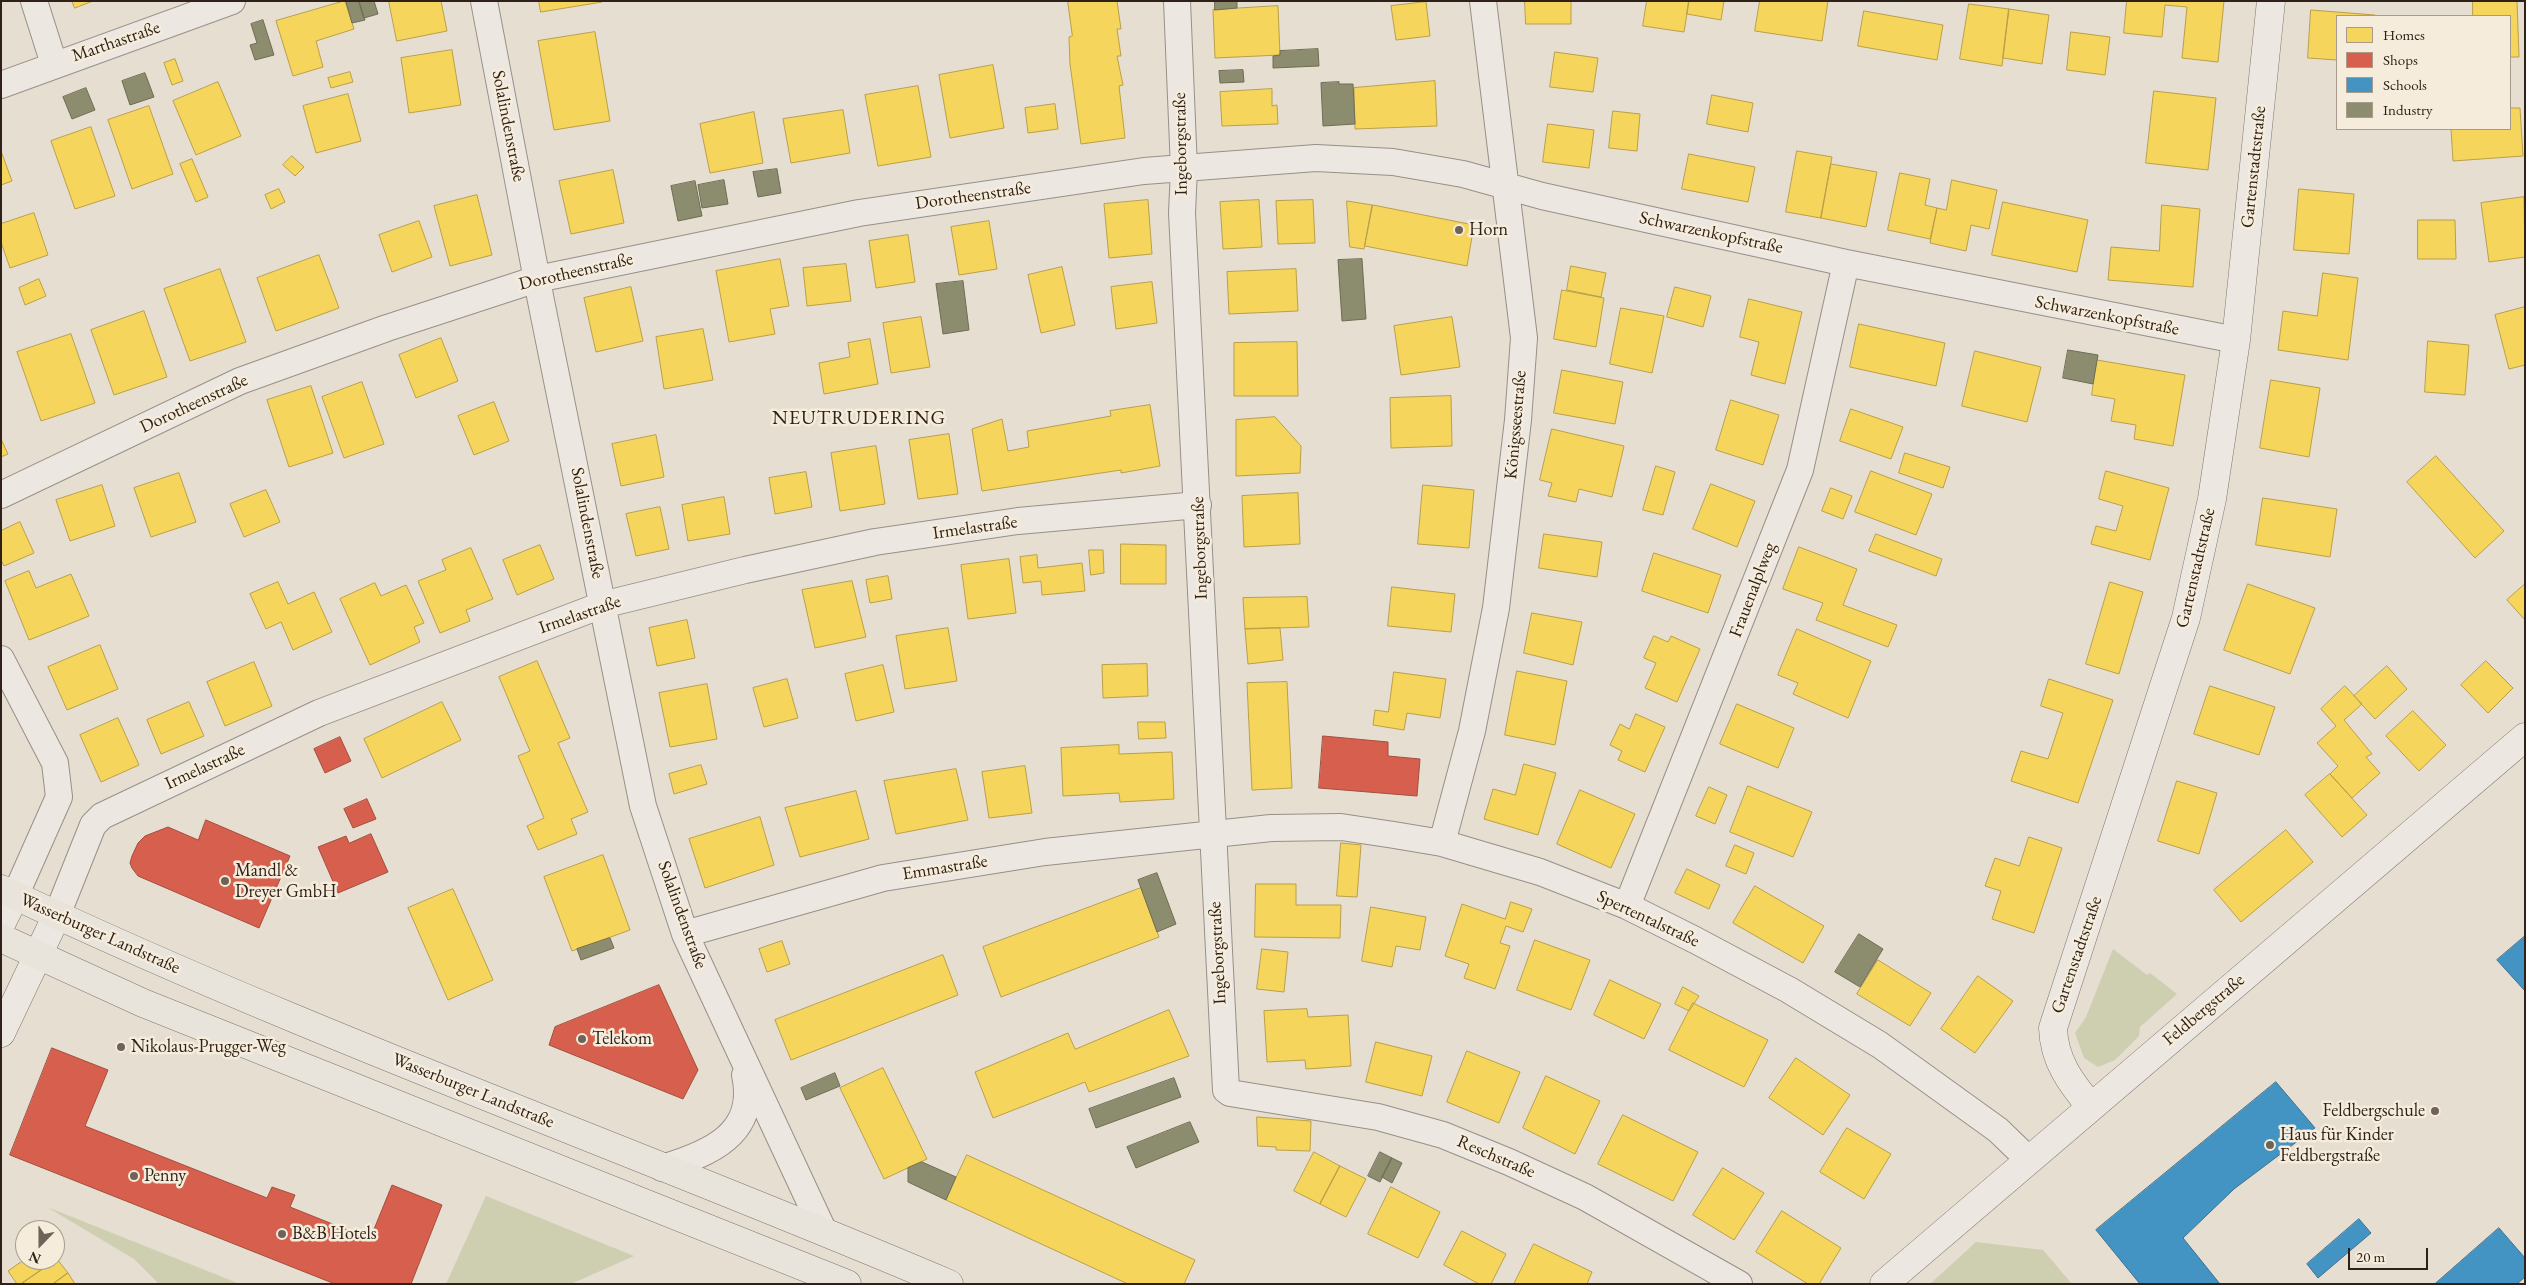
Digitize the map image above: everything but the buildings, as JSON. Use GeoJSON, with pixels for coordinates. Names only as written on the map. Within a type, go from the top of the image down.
{"type":"FeatureCollection","features":[{"type":"Feature","properties":{"kind":"main road","name":"Wasserburger Landstraße"},"geometry":{"type":"LineString","coordinates":[[8,893],[269,1007],[949,1284]]}},
{"type":"Feature","properties":{"kind":"main road"},"geometry":{"type":"LineString","coordinates":[[1,938],[159,1009],[847,1284]]}},
{"type":"Feature","properties":{"kind":"street"},"geometry":{"type":"LineString","coordinates":[[34,1],[54,64]]}},
{"type":"Feature","properties":{"kind":"street","name":"Marthastraße"},"geometry":{"type":"LineString","coordinates":[[1,84],[232,1]]}},
{"type":"Feature","properties":{"kind":"street","name":"Solalindenstraße"},"geometry":{"type":"LineString","coordinates":[[484,1],[537,278],[643,806],[685,934],[742,1060],[824,1232]]}},
{"type":"Feature","properties":{"kind":"street","name":"Ingeborgstraße"},"geometry":{"type":"LineString","coordinates":[[1177,1],[1184,169],[1182,213],[1198,505],[1212,833],[1224,1072],[1226,1090],[1230,1093]]}},
{"type":"Feature","properties":{"kind":"street","name":"Königsseestraße"},"geometry":{"type":"LineString","coordinates":[[1442,843],[1472,731],[1496,608],[1518,420],[1524,338],[1483,1]]}},
{"type":"Feature","properties":{"kind":"street","name":"Gartenstadtstraße"},"geometry":{"type":"LineString","coordinates":[[2091,1107],[2064,1073],[2054,1043],[2053,1028],[2186,618],[2212,499],[2236,340],[2271,1]]}},
{"type":"Feature","properties":{"kind":"street","name":"Schwarzenkopfstraße"},"geometry":{"type":"LineString","coordinates":[[1184,169],[1316,158],[1393,162],[1464,174],[1552,198],[1846,263],[2236,340]]}},
{"type":"Feature","properties":{"kind":"street","name":"Dorotheenstraße"},"geometry":{"type":"LineString","coordinates":[[1,495],[240,381],[387,328],[537,278],[858,213],[1144,171],[1184,169]]}},
{"type":"Feature","properties":{"kind":"street","name":"Frauenalplweg"},"geometry":{"type":"LineString","coordinates":[[1628,906],[1800,470],[1846,263]]}},
{"type":"Feature","properties":{"kind":"street","name":"Irmelastraße"},"geometry":{"type":"LineString","coordinates":[[57,915],[93,825],[102,816],[319,713],[602,605],[745,570],[875,542],[1018,521],[1198,505]]}},
{"type":"Feature","properties":{"kind":"street"},"geometry":{"type":"LineString","coordinates":[[1,659],[55,763],[59,797],[8,893],[1,924]]}},
{"type":"Feature","properties":{"kind":"street","name":"Feldbergstraße"},"geometry":{"type":"LineString","coordinates":[[1884,1284],[2028,1159],[2525,737]]}},
{"type":"Feature","properties":{"kind":"street","name":"Spertentalstraße"},"geometry":{"type":"LineString","coordinates":[[1212,833],[1271,828],[1341,827],[1442,843],[1540,872],[1628,906],[1789,990],[1880,1045],[1998,1130],[2028,1159]]}},
{"type":"Feature","properties":{"kind":"street","name":"Emmastraße"},"geometry":{"type":"LineString","coordinates":[[685,934],[884,878],[1045,852],[1212,833]]}},
{"type":"Feature","properties":{"kind":"street"},"geometry":{"type":"LineString","coordinates":[[1,1032],[57,915]]}},
{"type":"Feature","properties":{"kind":"street","name":"Solalindenstraße"},"geometry":{"type":"LineString","coordinates":[[662,1168],[687,1161],[717,1146],[738,1128],[746,1113],[748,1087],[742,1060]]}},
{"type":"Feature","properties":{"kind":"street","name":"Reschstraße"},"geometry":{"type":"LineString","coordinates":[[1230,1093],[1378,1118],[1443,1135],[1509,1162],[1585,1197],[1739,1284]]}},
{"type":"Feature","properties":{"kind":"green space"},"geometry":{"type":"Polygon","coordinates":[[[2113,949],[2147,975],[2150,973],[2177,994],[2140,1027],[2139,1036],[2115,1060],[2098,1067],[2084,1058],[2075,1033],[2086,1017],[2113,949]]]}},
{"type":"Feature","properties":{"kind":"green space"},"geometry":{"type":"Polygon","coordinates":[[[486,1196],[634,1256],[571,1284],[446,1284],[486,1196]]]}},
{"type":"Feature","properties":{"kind":"green space"},"geometry":{"type":"Polygon","coordinates":[[[47,1207],[240,1284],[159,1284],[134,1259],[47,1207]]]}},
{"type":"Feature","properties":{"kind":"green space"},"geometry":{"type":"Polygon","coordinates":[[[1976,1242],[2043,1250],[2072,1284],[1930,1284],[1976,1242]]]}},
{"type":"Feature","properties":{"kind":"place","name":"Horn"},"geometry":{"type":"Point","coordinates":[1459,230]}},
{"type":"Feature","properties":{"kind":"place","name":"Mandl & Dreyer GmbH"},"geometry":{"type":"Point","coordinates":[225,881]}},
{"type":"Feature","properties":{"kind":"place","name":"Telekom"},"geometry":{"type":"Point","coordinates":[582,1039]}},
{"type":"Feature","properties":{"kind":"place","name":"Nikolaus-Prugger-Weg"},"geometry":{"type":"Point","coordinates":[121,1047]}},
{"type":"Feature","properties":{"kind":"place","name":"Feldbergschule"},"geometry":{"type":"Point","coordinates":[2435,1111]}},
{"type":"Feature","properties":{"kind":"place","name":"Haus für Kinder Feldbergstraße"},"geometry":{"type":"Point","coordinates":[2270,1145]}},
{"type":"Feature","properties":{"kind":"place","name":"Penny"},"geometry":{"type":"Point","coordinates":[134,1176]}},
{"type":"Feature","properties":{"kind":"place","name":"B&B Hotels"},"geometry":{"type":"Point","coordinates":[282,1234]}},
{"type":"Feature","properties":{"kind":"district","name":"NEUTRUDERING"},"geometry":{"type":"Point","coordinates":[859,419]}}]}
